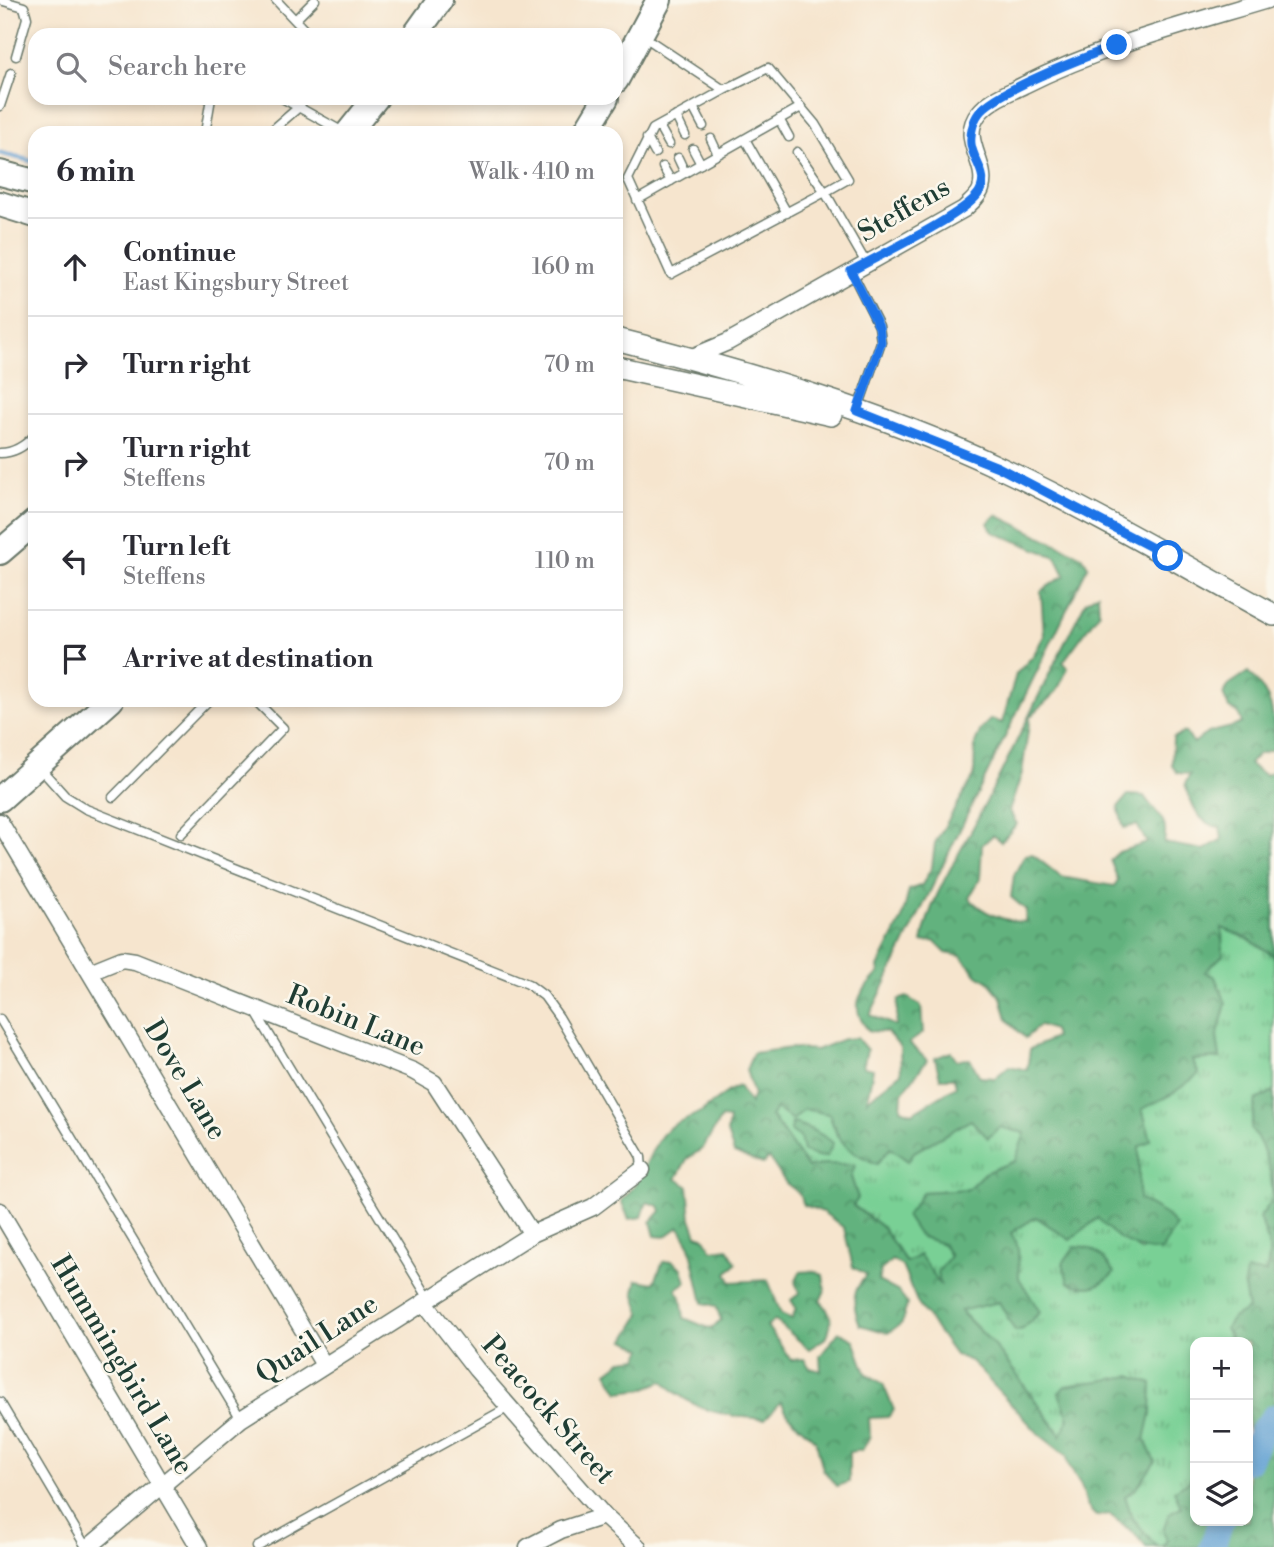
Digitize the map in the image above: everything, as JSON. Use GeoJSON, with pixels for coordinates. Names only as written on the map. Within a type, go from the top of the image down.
{"type":"FeatureCollection","features":[{"type":"Feature","properties":{"kind":"main road"},"geometry":{"type":"LineString","coordinates":[[420,28],[440,0]]}},
{"type":"Feature","properties":{"kind":"main road"},"geometry":{"type":"LineString","coordinates":[[623,67],[659,0]]}},
{"type":"Feature","properties":{"kind":"main road"},"geometry":{"type":"LineString","coordinates":[[353,126],[370,105]]}},
{"type":"Feature","properties":{"kind":"main road"},"geometry":{"type":"LineString","coordinates":[[369,126],[374,105]]}},
{"type":"Feature","properties":{"kind":"main road"},"geometry":{"type":"LineString","coordinates":[[589,126],[602,105]]}},
{"type":"Feature","properties":{"kind":"main road"},"geometry":{"type":"LineString","coordinates":[[0,173],[28,180]]}},
{"type":"Feature","properties":{"kind":"main road"},"geometry":{"type":"LineString","coordinates":[[0,204],[28,213]]}},
{"type":"Feature","properties":{"kind":"main road"},"geometry":{"type":"LineString","coordinates":[[623,342],[690,358],[857,411],[998,467],[1274,615]]}},
{"type":"Feature","properties":{"kind":"main road"},"geometry":{"type":"LineString","coordinates":[[623,369],[905,429]]}},
{"type":"Feature","properties":{"kind":"main road"},"geometry":{"type":"LineString","coordinates":[[0,552],[28,528]]}},
{"type":"Feature","properties":{"kind":"main road"},"geometry":{"type":"LineString","coordinates":[[0,799],[103,707]]}},
{"type":"Feature","properties":{"kind":"street","name":"Steffens"},"geometry":{"type":"LineString","coordinates":[[690,358],[728,342],[964,209],[980,191],[984,174],[971,146],[971,131],[978,114],[990,102],[1065,65],[1117,45],[1267,0]]}},
{"type":"Feature","properties":{"kind":"street","name":"Dove Lane"},"geometry":{"type":"LineString","coordinates":[[0,822],[324,1365]]}},
{"type":"Feature","properties":{"kind":"street","name":"Robin Lane"},"geometry":{"type":"LineString","coordinates":[[90,972],[122,959],[135,961],[413,1071],[434,1083],[533,1234]]}},
{"type":"Feature","properties":{"kind":"street","name":"Quail Lane"},"geometry":{"type":"LineString","coordinates":[[88,1547],[241,1419],[533,1234],[593,1206],[642,1170]]}},
{"type":"Feature","properties":{"kind":"street","name":"Hummingbird Lane"},"geometry":{"type":"LineString","coordinates":[[0,1211],[199,1547]]}},
{"type":"Feature","properties":{"kind":"street","name":"Peacock Street"},"geometry":{"type":"LineString","coordinates":[[426,1301],[509,1406],[604,1516],[638,1547]]}},
{"type":"Feature","properties":{"kind":"street"},"geometry":{"type":"LineString","coordinates":[[528,1547],[561,1530],[604,1516]]}},
{"type":"Feature","properties":{"kind":"lane"},"geometry":{"type":"LineString","coordinates":[[276,0],[302,28]]}},
{"type":"Feature","properties":{"kind":"lane"},"geometry":{"type":"LineString","coordinates":[[295,20],[315,0]]}},
{"type":"Feature","properties":{"kind":"lane"},"geometry":{"type":"LineString","coordinates":[[0,1],[24,6],[27,18],[16,55]]}},
{"type":"Feature","properties":{"kind":"lane"},"geometry":{"type":"LineString","coordinates":[[640,35],[724,89]]}},
{"type":"Feature","properties":{"kind":"lane"},"geometry":{"type":"LineString","coordinates":[[768,68],[815,124],[848,179],[671,274],[628,179],[647,138],[659,125],[693,107],[768,68]]}},
{"type":"Feature","properties":{"kind":"lane"},"geometry":{"type":"LineString","coordinates":[[0,106],[11,73]]}},
{"type":"Feature","properties":{"kind":"lane"},"geometry":{"type":"LineString","coordinates":[[206,126],[210,105]]}},
{"type":"Feature","properties":{"kind":"lane"},"geometry":{"type":"LineString","coordinates":[[295,105],[334,126]]}},
{"type":"Feature","properties":{"kind":"lane"},"geometry":{"type":"LineString","coordinates":[[277,126],[299,107]]}},
{"type":"Feature","properties":{"kind":"lane"},"geometry":{"type":"LineString","coordinates":[[693,107],[703,126]]}},
{"type":"Feature","properties":{"kind":"lane"},"geometry":{"type":"LineString","coordinates":[[637,200],[801,107]]}},
{"type":"Feature","properties":{"kind":"lane"},"geometry":{"type":"LineString","coordinates":[[676,116],[685,135]]}},
{"type":"Feature","properties":{"kind":"lane"},"geometry":{"type":"LineString","coordinates":[[779,119],[789,136]]}},
{"type":"Feature","properties":{"kind":"lane"},"geometry":{"type":"LineString","coordinates":[[659,125],[669,144]]}},
{"type":"Feature","properties":{"kind":"lane"},"geometry":{"type":"LineString","coordinates":[[647,138],[655,153]]}},
{"type":"Feature","properties":{"kind":"lane"},"geometry":{"type":"LineString","coordinates":[[711,139],[719,154]]}},
{"type":"Feature","properties":{"kind":"lane"},"geometry":{"type":"LineString","coordinates":[[745,139],[786,212]]}},
{"type":"Feature","properties":{"kind":"lane"},"geometry":{"type":"LineString","coordinates":[[694,149],[701,164]]}},
{"type":"Feature","properties":{"kind":"lane"},"geometry":{"type":"LineString","coordinates":[[797,152],[825,192],[866,263]]}},
{"type":"Feature","properties":{"kind":"lane"},"geometry":{"type":"LineString","coordinates":[[678,158],[685,173]]}},
{"type":"Feature","properties":{"kind":"lane"},"geometry":{"type":"LineString","coordinates":[[663,167],[671,181]]}},
{"type":"Feature","properties":{"kind":"lane"},"geometry":{"type":"LineString","coordinates":[[851,271],[879,327],[881,342],[857,411]]}},
{"type":"Feature","properties":{"kind":"lane"},"geometry":{"type":"LineString","coordinates":[[0,453],[8,453],[28,443]]}},
{"type":"Feature","properties":{"kind":"lane"},"geometry":{"type":"LineString","coordinates":[[113,797],[202,707]]}},
{"type":"Feature","properties":{"kind":"lane"},"geometry":{"type":"LineString","coordinates":[[181,834],[283,728],[262,707]]}},
{"type":"Feature","properties":{"kind":"lane"},"geometry":{"type":"LineString","coordinates":[[39,767],[65,796],[86,809],[528,984],[544,996],[559,1017],[641,1157],[642,1170]]}},
{"type":"Feature","properties":{"kind":"lane"},"geometry":{"type":"LineString","coordinates":[[253,1008],[426,1301]]}},
{"type":"Feature","properties":{"kind":"lane"},"geometry":{"type":"LineString","coordinates":[[0,1019],[241,1419]]}},
{"type":"Feature","properties":{"kind":"lane"},"geometry":{"type":"LineString","coordinates":[[0,1402],[88,1547]]}},
{"type":"Feature","properties":{"kind":"lane"},"geometry":{"type":"LineString","coordinates":[[257,1547],[509,1406]]}},
{"type":"Feature","properties":{"kind":"green space"},"geometry":{"type":"Polygon","coordinates":[[[996,515],[1082,556],[1088,566],[870,1015],[896,1026],[898,1000],[907,997],[921,1006],[923,1033],[909,1043],[927,1060],[902,1093],[901,1109],[912,1113],[956,1086],[954,1078],[940,1078],[935,1058],[951,1052],[957,1060],[970,1059],[980,1077],[995,1078],[1009,1066],[1027,1070],[1030,1049],[1055,1038],[1053,1030],[1040,1025],[1025,1038],[1007,1019],[1001,997],[988,981],[977,975],[961,956],[946,953],[934,941],[922,942],[938,893],[1086,601],[1098,593],[1099,613],[1063,662],[1068,668],[1057,691],[1030,717],[1022,773],[1009,811],[1017,824],[1001,842],[993,835],[982,845],[980,879],[969,898],[981,908],[1002,918],[1025,922],[1026,910],[1011,897],[1014,875],[1025,855],[1032,854],[1061,877],[1114,886],[1118,880],[1110,860],[1119,852],[1147,843],[1137,825],[1124,828],[1118,807],[1128,795],[1144,796],[1161,817],[1165,828],[1164,843],[1204,850],[1222,839],[1220,827],[1206,822],[1196,812],[1185,784],[1190,774],[1178,773],[1172,766],[1173,738],[1185,732],[1194,743],[1213,731],[1242,723],[1238,712],[1229,708],[1223,694],[1230,684],[1248,672],[1268,698],[1273,715],[1274,749],[1258,754],[1249,764],[1265,775],[1274,771],[1274,956],[1249,939],[1222,928],[1223,955],[1205,972],[1215,977],[1226,1003],[1217,1037],[1220,1058],[1192,1060],[1199,1074],[1172,1094],[1142,1109],[1151,1140],[1139,1147],[1139,1199],[1166,1215],[1176,1226],[1161,1251],[1142,1249],[1126,1242],[1111,1232],[1098,1218],[1070,1240],[1036,1217],[1011,1233],[1018,1247],[1019,1278],[1040,1312],[1023,1329],[1015,1331],[999,1302],[960,1311],[995,1346],[1061,1436],[1069,1418],[1059,1393],[1065,1386],[1131,1376],[1152,1384],[1151,1413],[1145,1440],[1155,1462],[1136,1489],[1125,1496],[1132,1517],[1157,1547],[1146,1547],[1134,1533],[1109,1514],[1096,1516],[1092,1512],[1067,1456],[1040,1435],[971,1361],[955,1355],[918,1304],[902,1266],[892,1260],[881,1270],[878,1281],[899,1292],[907,1304],[902,1323],[888,1333],[860,1325],[855,1311],[855,1298],[858,1287],[867,1275],[853,1267],[844,1228],[823,1212],[804,1205],[799,1193],[786,1183],[769,1158],[763,1164],[734,1153],[727,1133],[729,1119],[721,1118],[703,1148],[687,1159],[676,1179],[688,1186],[691,1218],[697,1235],[704,1237],[712,1250],[728,1248],[736,1263],[727,1273],[731,1282],[768,1280],[781,1314],[792,1319],[796,1308],[791,1300],[800,1293],[795,1282],[800,1272],[814,1271],[823,1275],[825,1290],[820,1301],[830,1318],[827,1337],[809,1349],[775,1320],[767,1326],[791,1360],[804,1359],[810,1368],[821,1371],[820,1356],[839,1332],[854,1340],[866,1373],[883,1384],[894,1410],[888,1417],[869,1418],[870,1437],[862,1450],[849,1452],[849,1482],[836,1486],[823,1469],[816,1441],[789,1416],[781,1402],[765,1419],[722,1414],[686,1400],[663,1381],[643,1389],[619,1392],[607,1372],[623,1360],[638,1358],[643,1349],[625,1340],[641,1314],[634,1292],[637,1280],[654,1283],[663,1262],[672,1261],[682,1268],[686,1282],[676,1289],[681,1297],[684,1318],[711,1329],[721,1320],[716,1306],[703,1303],[690,1246],[679,1227],[665,1237],[655,1236],[651,1222],[661,1211],[659,1206],[647,1202],[642,1217],[629,1219],[621,1201],[637,1181],[665,1131],[702,1111],[739,1086],[750,1104],[754,1095],[746,1070],[753,1053],[791,1048],[816,1050],[844,1039],[857,1038],[867,1050],[863,1067],[873,1069],[867,1100],[901,1073],[900,1047],[887,1032],[869,1031],[859,1014],[859,1001],[866,987],[879,973],[878,967],[902,919],[909,890],[922,885],[932,867],[935,843],[974,776],[975,744],[981,729],[991,719],[1002,723],[1016,674],[1033,656],[1044,636],[1041,591],[1065,575],[1056,557],[993,532],[988,523],[996,515]],[[776,1109],[771,1116],[808,1168],[825,1164],[855,1165],[851,1177],[858,1198],[853,1206],[882,1227],[906,1262],[920,1255],[940,1285],[938,1272],[950,1256],[943,1244],[919,1236],[906,1216],[923,1192],[968,1189],[984,1173],[1015,1161],[1025,1133],[999,1127],[988,1138],[971,1120],[914,1152],[908,1161],[890,1148],[877,1164],[846,1146],[829,1114],[804,1109],[793,1120],[776,1109]]]}},
{"type":"Feature","properties":{"kind":"green space"},"geometry":{"type":"Polygon","coordinates":[[[1222,928],[1249,939],[1274,956],[1274,1091],[1256,1101],[1251,1127],[1270,1170],[1272,1199],[1259,1218],[1267,1239],[1269,1258],[1266,1273],[1246,1272],[1244,1286],[1248,1309],[1233,1318],[1230,1337],[1190,1337],[1190,1481],[1167,1540],[1162,1547],[1157,1547],[1132,1518],[1125,1497],[1151,1413],[1059,1393],[1069,1418],[1062,1436],[995,1346],[960,1310],[999,1302],[1018,1278],[1018,1247],[1011,1233],[1037,1216],[1052,1225],[1098,1218],[1141,1251],[1166,1215],[1139,1199],[1139,1147],[1151,1140],[1142,1109],[1172,1094],[1198,1073],[1192,1060],[1220,1058],[1217,1037],[1226,1003],[1204,972],[1222,928]]]}},
{"type":"Feature","properties":{"kind":"green space"},"geometry":{"type":"Polygon","coordinates":[[[1274,1091],[1274,1547],[1162,1547],[1167,1540],[1163,1530],[1169,1513],[1181,1507],[1174,1490],[1190,1481],[1190,1526],[1253,1526],[1253,1337],[1230,1337],[1225,1329],[1233,1318],[1248,1309],[1244,1286],[1246,1271],[1266,1273],[1269,1258],[1269,1245],[1259,1218],[1272,1199],[1271,1180],[1264,1152],[1251,1128],[1256,1100],[1274,1091]]]}},
{"type":"Feature","properties":{"kind":"green space"},"geometry":{"type":"Polygon","coordinates":[[[776,1109],[803,1109],[830,1114],[837,1136],[914,1152],[971,1120],[1026,1133],[1015,1161],[984,1173],[968,1189],[923,1192],[919,1236],[943,1244],[950,1256],[938,1272],[941,1287],[919,1255],[907,1263],[882,1227],[853,1205],[858,1198],[851,1177],[825,1164],[808,1168],[771,1115],[776,1109]]]}},
{"type":"Feature","properties":{"kind":"green space"},"geometry":{"type":"Polygon","coordinates":[[[792,1123],[814,1131],[833,1143],[827,1156],[817,1157],[803,1151],[800,1137],[791,1131],[792,1123]]]}},
{"type":"Feature","properties":{"kind":"green space"},"geometry":{"type":"Polygon","coordinates":[[[1075,1246],[1088,1248],[1098,1254],[1114,1273],[1103,1282],[1088,1287],[1068,1282],[1063,1263],[1075,1246]]]}},
{"type":"Feature","properties":{"kind":"waterway"},"geometry":{"type":"LineString","coordinates":[[0,153],[28,160]]}},
{"type":"Feature","properties":{"kind":"waterway"},"geometry":{"type":"LineString","coordinates":[[1253,1450],[1262,1431],[1274,1417]]}},
{"type":"Feature","properties":{"kind":"waterway"},"geometry":{"type":"LineString","coordinates":[[1212,1547],[1219,1526]]}},
{"type":"Feature","properties":{"kind":"route"},"geometry":{"type":"LineString","coordinates":[[1117,45],[1065,65],[990,102],[978,114],[971,131],[971,146],[984,174],[980,191],[964,209],[851,271],[879,327],[881,342],[857,411],[998,467],[1168,556]]}}]}
